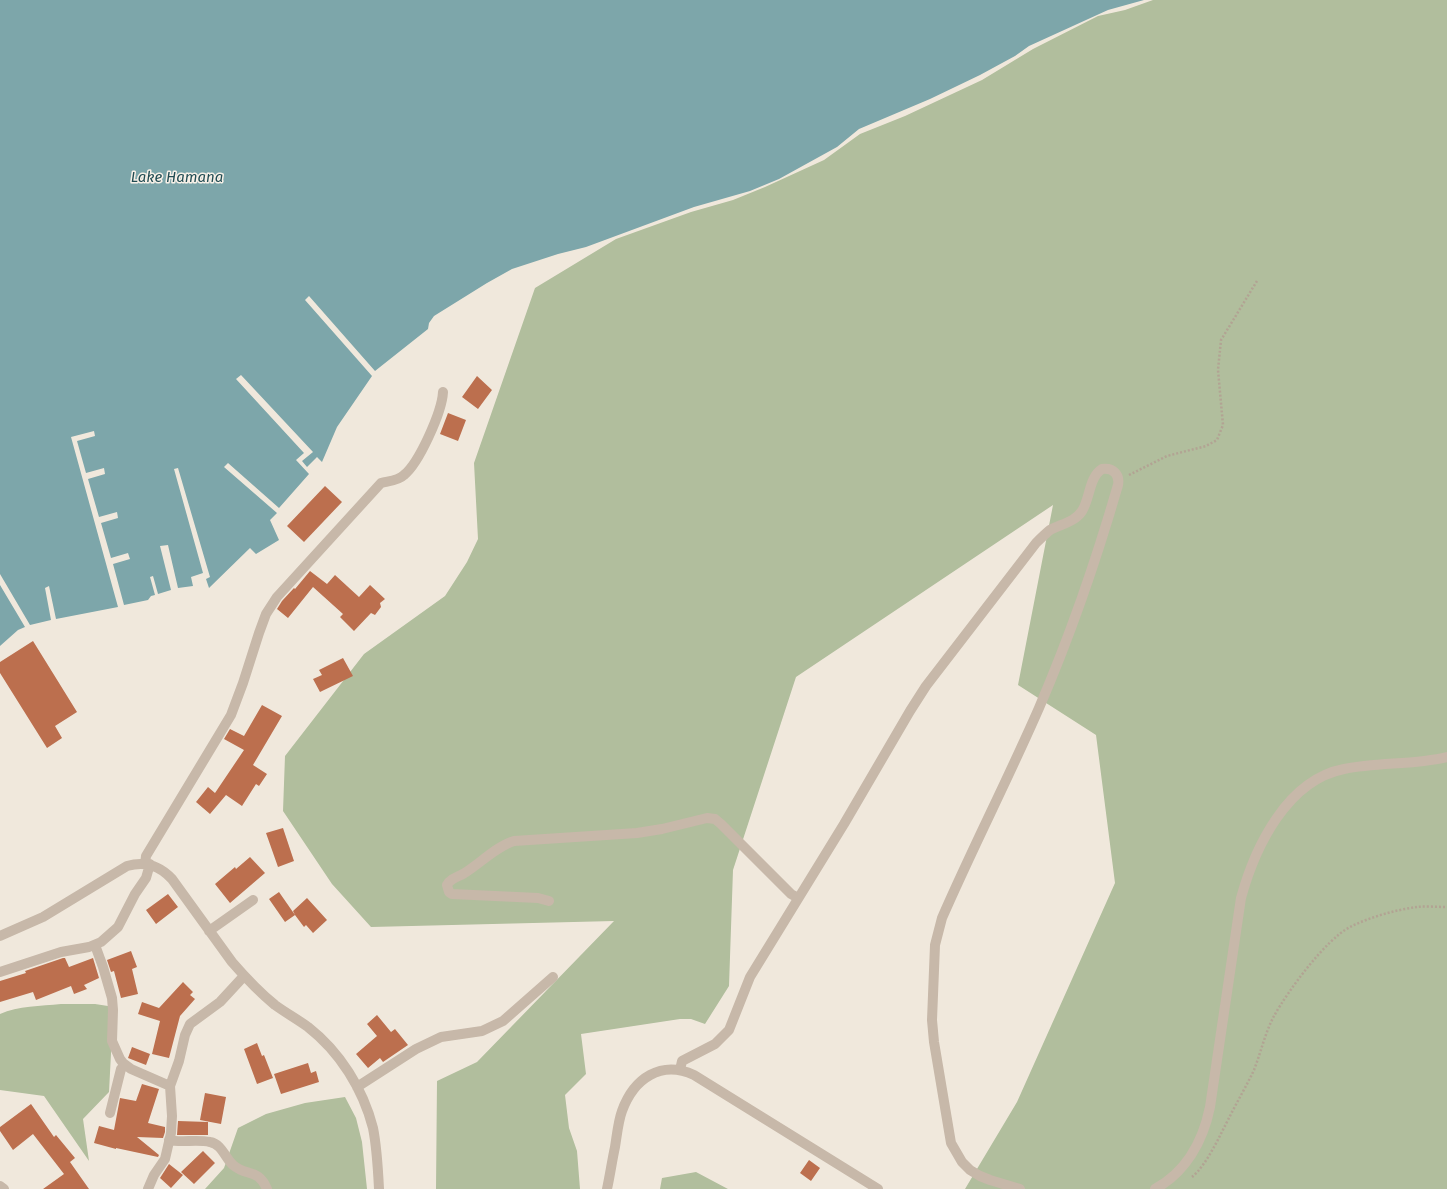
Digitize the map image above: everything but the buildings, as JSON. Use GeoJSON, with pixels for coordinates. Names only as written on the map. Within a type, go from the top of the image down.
{"type":"FeatureCollection","features":[{"type":"Feature","properties":{"kind":"street"},"geometry":{"type":"LineString","coordinates":[[0,972],[61,952],[95,945],[107,938],[118,927],[135,894],[146,878],[148,864],[146,856],[230,715],[243,683],[266,614],[277,596],[381,483],[399,479],[408,471],[424,446],[442,403],[444,392]]}},
{"type":"Feature","properties":{"kind":"street"},"geometry":{"type":"LineString","coordinates":[[680,1070],[682,1061],[716,1044],[729,1030],[750,977],[844,824],[910,711],[934,675],[1039,540],[1050,531],[1075,518],[1082,512],[1094,478],[1102,469],[1110,469],[1117,474],[1119,479],[1089,580],[1057,666],[1021,750],[945,912],[935,945],[932,1025],[951,1143],[962,1162],[970,1170],[990,1180],[1020,1189]]}},
{"type":"Feature","properties":{"kind":"street"},"geometry":{"type":"LineString","coordinates":[[1155,1189],[1171,1178],[1181,1168],[1197,1146],[1205,1127],[1210,1107],[1241,898],[1252,865],[1267,833],[1288,805],[1304,788],[1323,776],[1355,767],[1447,757]]}},
{"type":"Feature","properties":{"kind":"street"},"geometry":{"type":"LineString","coordinates":[[549,901],[538,898],[452,894],[447,889],[447,885],[449,881],[469,871],[501,847],[514,841],[643,832],[707,818],[715,820],[721,824],[791,894],[798,898]]}},
{"type":"Feature","properties":{"kind":"street"},"geometry":{"type":"LineString","coordinates":[[0,936],[43,917],[127,866],[134,864],[148,864],[161,869],[172,879],[232,962],[244,976],[264,996],[308,1027],[324,1041],[349,1073],[367,1109],[373,1129],[379,1189]]}},
{"type":"Feature","properties":{"kind":"street"},"geometry":{"type":"LineString","coordinates":[[209,931],[253,900]]}},
{"type":"Feature","properties":{"kind":"street"},"geometry":{"type":"LineString","coordinates":[[95,945],[105,972],[112,998],[112,1041],[120,1058],[125,1065],[131,1069],[170,1086]]}},
{"type":"Feature","properties":{"kind":"street"},"geometry":{"type":"LineString","coordinates":[[148,1189],[154,1175],[165,1159],[172,1122],[170,1086],[179,1061],[185,1035],[190,1024],[220,1002],[244,976]]}},
{"type":"Feature","properties":{"kind":"street"},"geometry":{"type":"LineString","coordinates":[[357,1087],[416,1049],[441,1037],[482,1031],[503,1022],[553,976]]}},
{"type":"Feature","properties":{"kind":"street"},"geometry":{"type":"LineString","coordinates":[[110,1113],[121,1069],[125,1065]]}},
{"type":"Feature","properties":{"kind":"street"},"geometry":{"type":"LineString","coordinates":[[610,1188],[619,1121],[622,1110],[630,1095],[640,1082],[654,1073],[670,1069],[680,1070],[694,1075],[878,1189]]}},
{"type":"Feature","properties":{"kind":"street"},"geometry":{"type":"LineString","coordinates":[[169,1140],[211,1142],[217,1145],[234,1165],[243,1171],[258,1176],[262,1179],[267,1189]]}},
{"type":"Feature","properties":{"kind":"street"},"geometry":{"type":"LineString","coordinates":[[0,1186],[4,1189]]}},
{"type":"Feature","properties":{"kind":"path"},"geometry":{"type":"LineString","coordinates":[[1119,479],[1167,456],[1206,446],[1217,440],[1223,425],[1218,370],[1221,340],[1257,282]]}},
{"type":"Feature","properties":{"kind":"path"},"geometry":{"type":"LineString","coordinates":[[1187,1180],[1198,1172],[1220,1135],[1254,1070],[1263,1040],[1274,1016],[1289,992],[1309,965],[1331,941],[1349,927],[1384,915],[1418,907],[1447,907]]}},
{"type":"Feature","properties":{"kind":"green space"},"geometry":{"type":"Polygon","coordinates":[[[1153,0],[1447,0],[1447,1189],[965,1189],[1017,1102],[1115,883],[1096,735],[1018,685],[1053,505],[796,677],[733,870],[729,986],[705,1024],[691,1019],[680,1019],[581,1034],[586,1074],[565,1095],[569,1128],[577,1151],[580,1189],[436,1189],[437,1081],[477,1062],[614,921],[371,927],[332,884],[283,811],[285,756],[364,654],[445,596],[467,562],[478,539],[474,463],[535,288],[616,239],[691,212],[733,200],[765,187],[824,160],[860,134],[905,116],[982,80],[1033,49],[1098,16],[1125,10],[1153,0]]]}},
{"type":"Feature","properties":{"kind":"green space"},"geometry":{"type":"Polygon","coordinates":[[[61,1004],[95,1004],[108,1006],[113,1015],[109,1092],[83,1119],[89,1161],[44,1096],[0,1090],[0,1014],[22,1008],[61,1004]]]}},
{"type":"Feature","properties":{"kind":"green space"},"geometry":{"type":"Polygon","coordinates":[[[345,1097],[356,1118],[362,1142],[367,1189],[205,1189],[224,1168],[238,1128],[266,1114],[305,1103],[345,1097]]]}},
{"type":"Feature","properties":{"kind":"green space"},"geometry":{"type":"Polygon","coordinates":[[[696,1172],[728,1189],[660,1189],[662,1178],[696,1172]]]}},
{"type":"Feature","properties":{"kind":"water","name":"Lake Hamana"},"geometry":{"type":"Polygon","coordinates":[[[0,0],[1144,0],[1108,10],[1029,46],[1015,56],[980,75],[930,99],[859,129],[837,147],[779,179],[750,191],[694,207],[586,247],[558,254],[512,269],[434,316],[429,323],[428,329],[375,371],[309,296],[305,300],[372,376],[337,427],[322,462],[317,457],[307,467],[302,461],[313,452],[241,375],[236,379],[304,453],[296,460],[309,474],[279,508],[228,463],[224,467],[277,513],[270,520],[279,540],[256,554],[250,548],[209,588],[206,579],[210,577],[178,468],[174,469],[203,573],[191,577],[193,586],[178,588],[168,545],[160,546],[171,590],[158,594],[153,576],[150,577],[155,595],[151,596],[148,600],[124,605],[113,564],[130,559],[128,553],[111,558],[101,523],[118,518],[117,512],[99,517],[88,479],[105,474],[104,468],[86,473],[77,441],[95,436],[94,431],[71,437],[118,607],[56,619],[49,586],[45,588],[51,620],[30,625],[0,574],[0,0]]]}},
{"type":"Feature","properties":{"kind":"water"},"geometry":{"type":"Polygon","coordinates":[[[0,585],[25,627],[18,630],[0,646],[0,585]]]}}]}
